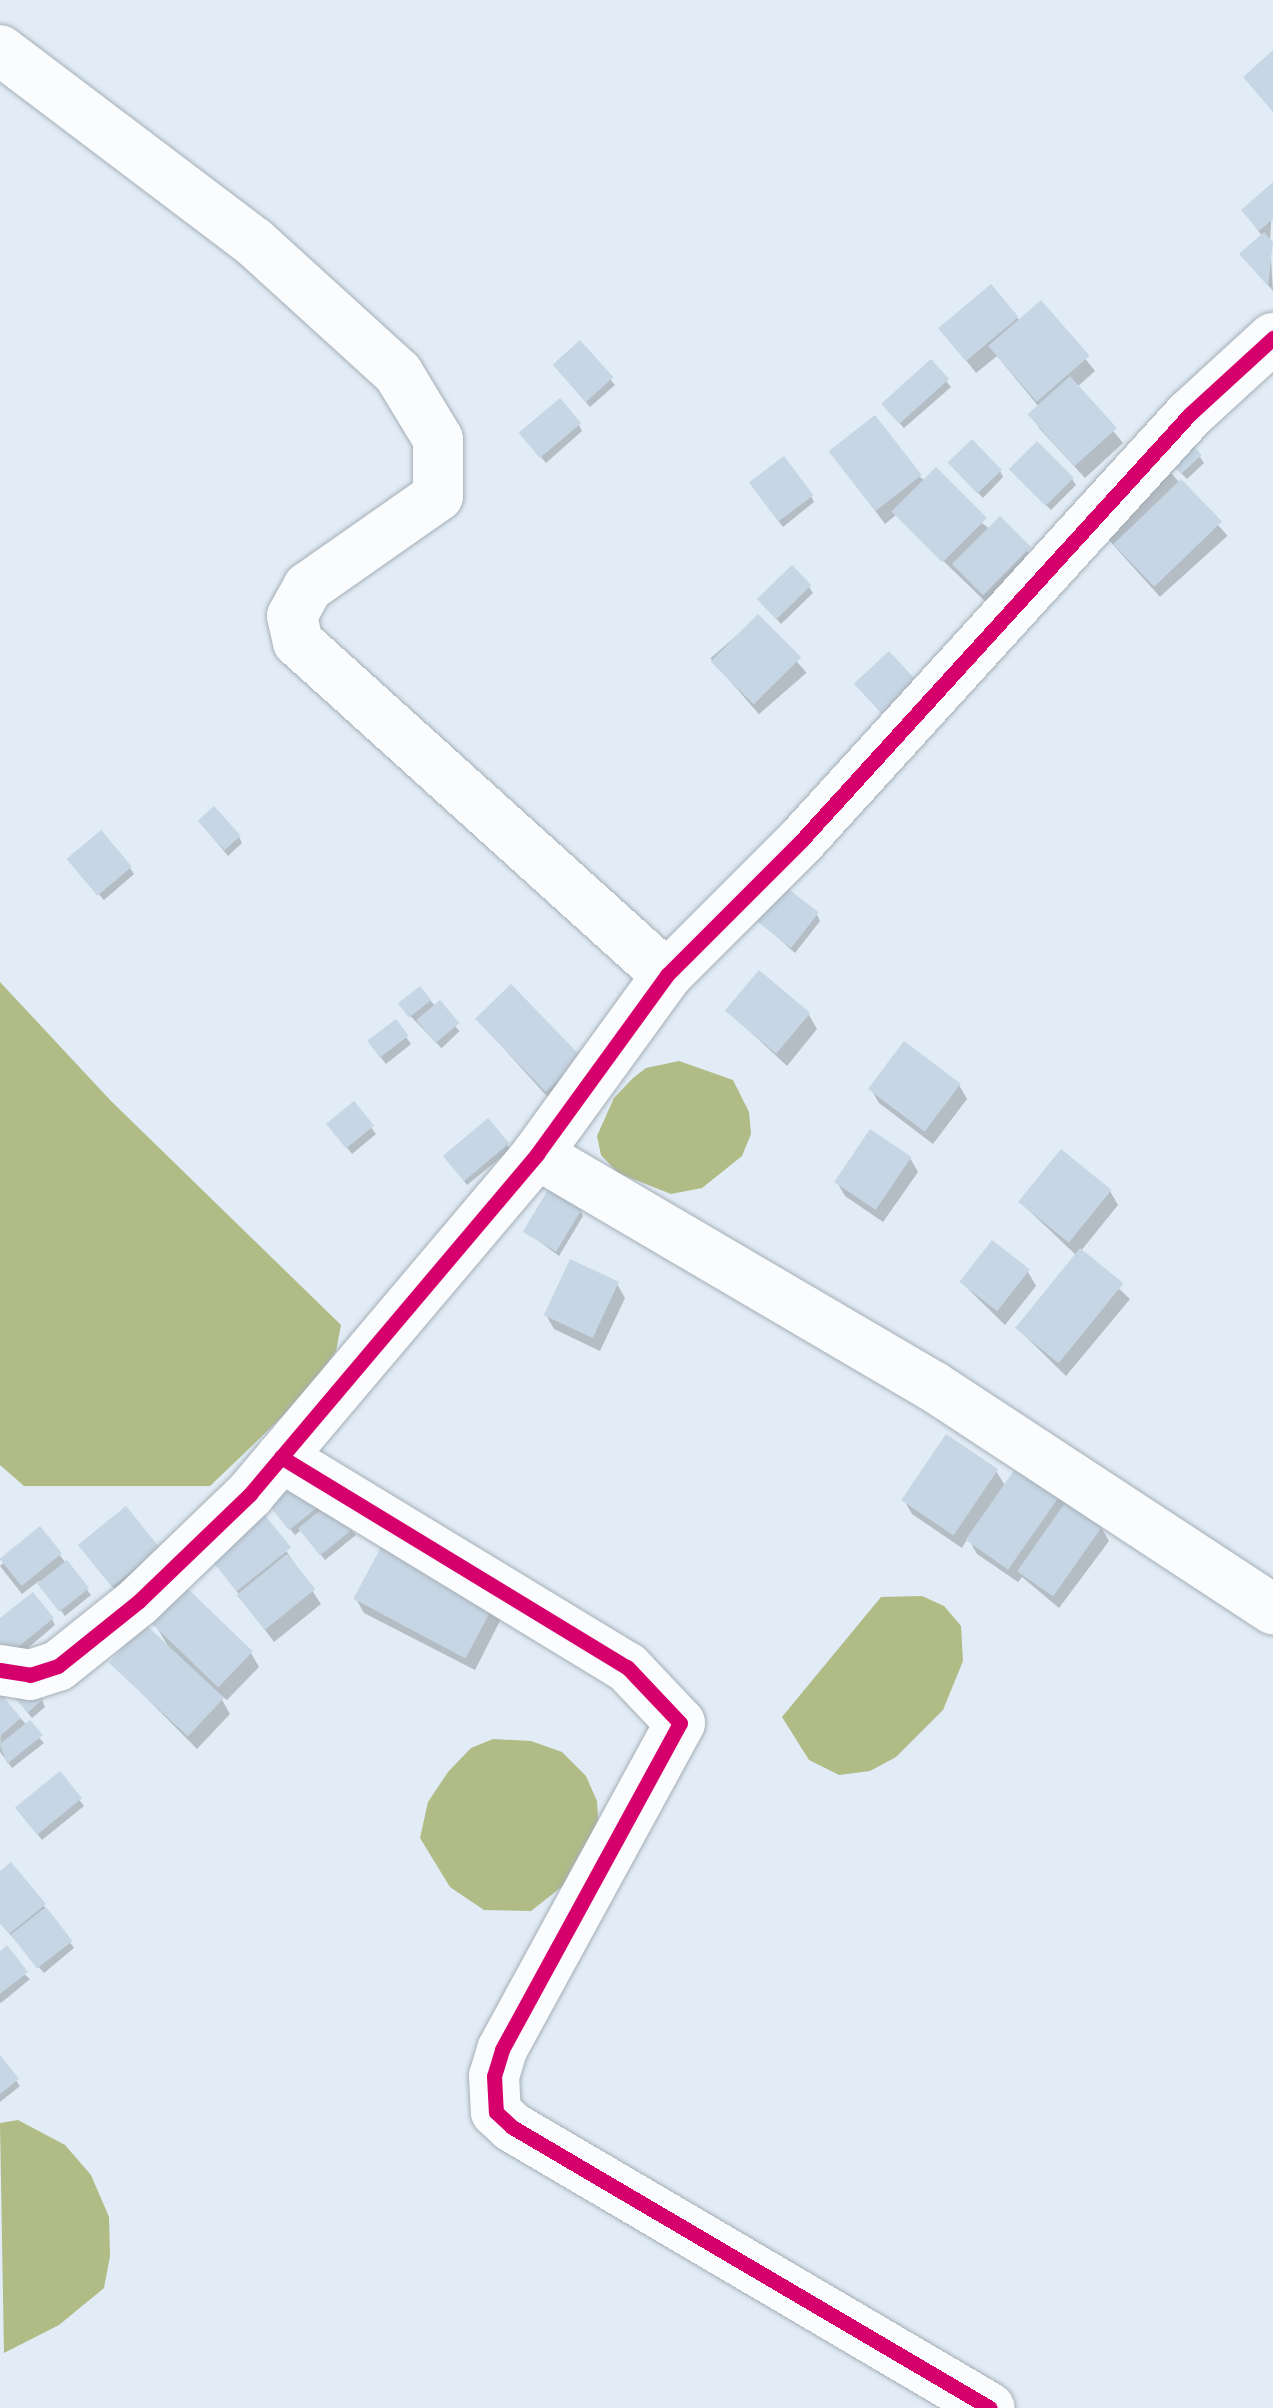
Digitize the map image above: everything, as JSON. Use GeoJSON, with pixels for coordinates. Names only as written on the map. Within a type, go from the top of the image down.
{"type":"FeatureCollection","features":[{"type":"Feature","properties":{"kind":"street"},"geometry":{"type":"LineString","coordinates":[[0,50],[254,242],[398,374],[438,439],[438,496],[308,587],[292,616],[298,642],[667,975]]}},
{"type":"Feature","properties":{"kind":"street"},"geometry":{"type":"LineString","coordinates":[[0,1670],[44,1670],[87,1644],[209,1534],[281,1457],[537,1154],[667,975],[801,841],[1190,414],[1273,338]]}},
{"type":"Feature","properties":{"kind":"street"},"geometry":{"type":"LineString","coordinates":[[537,1154],[916,1376],[1273,1609]]}},
{"type":"Feature","properties":{"kind":"street"},"geometry":{"type":"LineString","coordinates":[[281,1457],[627,1668],[680,1723],[502,2050],[494,2076],[496,2112],[512,2128],[990,2408]]}},
{"type":"Feature","properties":{"kind":"shaded area"},"geometry":{"type":"Polygon","coordinates":[[[0,982],[111,1101],[341,1325],[336,1351],[308,1392],[210,1486],[24,1486],[0,1465],[0,982]]]}},
{"type":"Feature","properties":{"kind":"shaded area"},"geometry":{"type":"Polygon","coordinates":[[[679,1061],[733,1080],[749,1112],[751,1134],[742,1156],[702,1188],[671,1194],[618,1173],[601,1155],[597,1136],[614,1098],[633,1078],[646,1068],[679,1061]]]}},
{"type":"Feature","properties":{"kind":"shaded area"},"geometry":{"type":"Polygon","coordinates":[[[922,1596],[944,1606],[961,1626],[963,1661],[943,1710],[896,1757],[870,1771],[839,1775],[809,1760],[782,1717],[881,1597],[922,1596]]]}},
{"type":"Feature","properties":{"kind":"shaded area"},"geometry":{"type":"Polygon","coordinates":[[[493,1739],[531,1741],[562,1752],[586,1776],[597,1801],[599,1836],[587,1867],[531,1911],[484,1910],[450,1887],[420,1838],[428,1802],[448,1772],[471,1748],[493,1739]]]}},
{"type":"Feature","properties":{"kind":"shaded area"},"geometry":{"type":"Polygon","coordinates":[[[18,2120],[65,2145],[91,2175],[109,2217],[110,2256],[104,2288],[59,2325],[4,2353],[0,2123],[18,2120]]]}},
{"type":"Feature","properties":{"kind":"building"},"geometry":{"type":"Polygon","coordinates":[[[1273,50],[1273,112],[1243,77],[1273,50]]]}},
{"type":"Feature","properties":{"kind":"building"},"geometry":{"type":"Polygon","coordinates":[[[1273,182],[1273,219],[1259,231],[1241,210],[1273,182]]]}},
{"type":"Feature","properties":{"kind":"building"},"geometry":{"type":"Polygon","coordinates":[[[1264,232],[1273,242],[1268,286],[1239,254],[1264,232]]]}},
{"type":"Feature","properties":{"kind":"building"},"geometry":{"type":"Polygon","coordinates":[[[991,284],[1019,317],[966,361],[938,328],[991,284]]]}},
{"type":"Feature","properties":{"kind":"building"},"geometry":{"type":"Polygon","coordinates":[[[1041,300],[1090,356],[1037,402],[988,346],[1041,300]]]}},
{"type":"Feature","properties":{"kind":"building"},"geometry":{"type":"Polygon","coordinates":[[[580,340],[613,377],[586,402],[553,365],[580,340]]]}},
{"type":"Feature","properties":{"kind":"building"},"geometry":{"type":"Polygon","coordinates":[[[931,359],[949,379],[899,424],[881,404],[931,359]]]}},
{"type":"Feature","properties":{"kind":"building"},"geometry":{"type":"Polygon","coordinates":[[[1070,376],[1117,428],[1074,466],[1028,414],[1070,376]]]}},
{"type":"Feature","properties":{"kind":"building"},"geometry":{"type":"Polygon","coordinates":[[[560,398],[581,423],[540,458],[519,433],[560,398]]]}},
{"type":"Feature","properties":{"kind":"building"},"geometry":{"type":"Polygon","coordinates":[[[875,415],[922,475],[875,511],[829,451],[875,415]]]}},
{"type":"Feature","properties":{"kind":"building"},"geometry":{"type":"Polygon","coordinates":[[[1184,436],[1202,455],[1181,474],[1164,455],[1184,436]]]}},
{"type":"Feature","properties":{"kind":"building"},"geometry":{"type":"Polygon","coordinates":[[[972,439],[1002,470],[977,494],[948,463],[972,439]]]}},
{"type":"Feature","properties":{"kind":"building"},"geometry":{"type":"Polygon","coordinates":[[[1037,441],[1074,478],[1045,506],[1009,469],[1037,441]]]}},
{"type":"Feature","properties":{"kind":"building"},"geometry":{"type":"Polygon","coordinates":[[[784,456],[813,495],[778,522],[749,482],[784,456]]]}},
{"type":"Feature","properties":{"kind":"building"},"geometry":{"type":"Polygon","coordinates":[[[936,467],[987,518],[942,562],[891,512],[936,467]]]}},
{"type":"Feature","properties":{"kind":"building"},"geometry":{"type":"Polygon","coordinates":[[[1181,479],[1222,521],[1154,587],[1113,544],[1181,479]]]}},
{"type":"Feature","properties":{"kind":"building"},"geometry":{"type":"Polygon","coordinates":[[[1000,516],[1031,547],[983,595],[952,564],[1000,516]]]}},
{"type":"Feature","properties":{"kind":"building"},"geometry":{"type":"Polygon","coordinates":[[[792,565],[811,585],[776,619],[757,599],[792,565]]]}},
{"type":"Feature","properties":{"kind":"building"},"geometry":{"type":"Polygon","coordinates":[[[758,614],[801,657],[754,705],[711,661],[758,614]]]}},
{"type":"Feature","properties":{"kind":"building"},"geometry":{"type":"Polygon","coordinates":[[[889,651],[919,683],[884,716],[854,684],[889,651]]]}},
{"type":"Feature","properties":{"kind":"building"},"geometry":{"type":"Polygon","coordinates":[[[214,806],[241,836],[224,850],[198,821],[214,806]]]}},
{"type":"Feature","properties":{"kind":"building"},"geometry":{"type":"Polygon","coordinates":[[[101,830],[132,867],[97,896],[67,859],[101,830]]]}},
{"type":"Feature","properties":{"kind":"building"},"geometry":{"type":"Polygon","coordinates":[[[781,883],[819,913],[791,948],[753,918],[781,883]]]}},
{"type":"Feature","properties":{"kind":"building"},"geometry":{"type":"Polygon","coordinates":[[[759,970],[810,1013],[776,1054],[725,1011],[759,970]]]}},
{"type":"Feature","properties":{"kind":"building"},"geometry":{"type":"Polygon","coordinates":[[[511,984],[582,1057],[546,1092],[475,1019],[511,984]]]}},
{"type":"Feature","properties":{"kind":"building"},"geometry":{"type":"Polygon","coordinates":[[[420,986],[431,1000],[409,1017],[398,1003],[420,986]]]}},
{"type":"Feature","properties":{"kind":"building"},"geometry":{"type":"Polygon","coordinates":[[[440,1000],[459,1023],[436,1043],[416,1020],[440,1000]]]}},
{"type":"Feature","properties":{"kind":"building"},"geometry":{"type":"Polygon","coordinates":[[[396,1019],[409,1036],[380,1057],[367,1041],[396,1019]]]}},
{"type":"Feature","properties":{"kind":"building"},"geometry":{"type":"Polygon","coordinates":[[[904,1041],[961,1084],[925,1132],[868,1089],[904,1041]]]}},
{"type":"Feature","properties":{"kind":"building"},"geometry":{"type":"Polygon","coordinates":[[[354,1101],[374,1126],[346,1149],[326,1124],[354,1101]]]}},
{"type":"Feature","properties":{"kind":"building"},"geometry":{"type":"Polygon","coordinates":[[[488,1118],[509,1143],[464,1181],[443,1156],[488,1118]]]}},
{"type":"Feature","properties":{"kind":"building"},"geometry":{"type":"Polygon","coordinates":[[[870,1129],[911,1157],[876,1210],[834,1182],[870,1129]]]}},
{"type":"Feature","properties":{"kind":"building"},"geometry":{"type":"Polygon","coordinates":[[[1061,1149],[1112,1190],[1069,1243],[1018,1202],[1061,1149]]]}},
{"type":"Feature","properties":{"kind":"building"},"geometry":{"type":"Polygon","coordinates":[[[549,1188],[582,1208],[556,1252],[523,1232],[549,1188]]]}},
{"type":"Feature","properties":{"kind":"building"},"geometry":{"type":"Polygon","coordinates":[[[992,1240],[1030,1270],[997,1311],[959,1282],[992,1240]]]}},
{"type":"Feature","properties":{"kind":"building"},"geometry":{"type":"Polygon","coordinates":[[[1080,1248],[1124,1283],[1059,1363],[1015,1328],[1080,1248]]]}},
{"type":"Feature","properties":{"kind":"building"},"geometry":{"type":"Polygon","coordinates":[[[570,1259],[619,1282],[593,1338],[544,1315],[570,1259]]]}},
{"type":"Feature","properties":{"kind":"building"},"geometry":{"type":"Polygon","coordinates":[[[946,1434],[998,1469],[953,1536],[901,1500],[946,1434]]]}},
{"type":"Feature","properties":{"kind":"building"},"geometry":{"type":"Polygon","coordinates":[[[1020,1462],[1063,1492],[1008,1570],[966,1540],[1020,1462]]]}},
{"type":"Feature","properties":{"kind":"building"},"geometry":{"type":"Polygon","coordinates":[[[304,1477],[324,1502],[289,1530],[269,1505],[304,1477]]]}},
{"type":"Feature","properties":{"kind":"building"},"geometry":{"type":"Polygon","coordinates":[[[333,1500],[355,1527],[320,1556],[298,1528],[333,1500]]]}},
{"type":"Feature","properties":{"kind":"building"},"geometry":{"type":"Polygon","coordinates":[[[1067,1500],[1103,1525],[1053,1597],[1017,1571],[1067,1500]]]}},
{"type":"Feature","properties":{"kind":"building"},"geometry":{"type":"Polygon","coordinates":[[[126,1506],[160,1548],[112,1587],[78,1545],[126,1506]]]}},
{"type":"Feature","properties":{"kind":"building"},"geometry":{"type":"Polygon","coordinates":[[[264,1514],[291,1547],[237,1591],[210,1558],[264,1514]]]}},
{"type":"Feature","properties":{"kind":"building"},"geometry":{"type":"Polygon","coordinates":[[[40,1526],[62,1553],[22,1586],[0,1558],[40,1526]]]}},
{"type":"Feature","properties":{"kind":"building"},"geometry":{"type":"Polygon","coordinates":[[[382,1545],[494,1605],[465,1658],[353,1599],[382,1545]]]}},
{"type":"Feature","properties":{"kind":"building"},"geometry":{"type":"Polygon","coordinates":[[[287,1554],[315,1589],[265,1630],[236,1595],[287,1554]]]}},
{"type":"Feature","properties":{"kind":"building"},"geometry":{"type":"Polygon","coordinates":[[[67,1560],[89,1588],[59,1612],[37,1583],[67,1560]]]}},
{"type":"Feature","properties":{"kind":"building"},"geometry":{"type":"Polygon","coordinates":[[[186,1587],[253,1652],[218,1688],[151,1623],[186,1587]]]}},
{"type":"Feature","properties":{"kind":"building"},"geometry":{"type":"Polygon","coordinates":[[[33,1592],[54,1618],[9,1654],[0,1643],[0,1618],[33,1592]]]}},
{"type":"Feature","properties":{"kind":"building"},"geometry":{"type":"Polygon","coordinates":[[[145,1624],[224,1698],[188,1736],[109,1663],[145,1624]]]}},
{"type":"Feature","properties":{"kind":"building"},"geometry":{"type":"Polygon","coordinates":[[[24,1676],[44,1699],[28,1712],[8,1690],[24,1676]]]}},
{"type":"Feature","properties":{"kind":"building"},"geometry":{"type":"Polygon","coordinates":[[[0,1697],[21,1718],[0,1736],[0,1697]]]}},
{"type":"Feature","properties":{"kind":"building"},"geometry":{"type":"Polygon","coordinates":[[[30,1720],[43,1735],[7,1764],[0,1744],[30,1720]]]}},
{"type":"Feature","properties":{"kind":"building"},"geometry":{"type":"Polygon","coordinates":[[[60,1771],[82,1798],[37,1835],[15,1808],[60,1771]]]}},
{"type":"Feature","properties":{"kind":"building"},"geometry":{"type":"Polygon","coordinates":[[[11,1862],[46,1904],[9,1934],[0,1923],[0,1871],[11,1862]]]}},
{"type":"Feature","properties":{"kind":"building"},"geometry":{"type":"Polygon","coordinates":[[[46,1907],[72,1941],[37,1969],[11,1935],[46,1907]]]}},
{"type":"Feature","properties":{"kind":"building"},"geometry":{"type":"Polygon","coordinates":[[[7,1945],[28,1972],[0,1994],[0,1951],[7,1945]]]}},
{"type":"Feature","properties":{"kind":"building"},"geometry":{"type":"Polygon","coordinates":[[[0,2055],[19,2079],[0,2094],[0,2055]]]}},
{"type":"Feature","properties":{"kind":"cycle path"},"geometry":{"type":"LineString","coordinates":[[0,1670],[30,1675],[58,1666],[139,1601],[250,1494],[537,1154],[667,975],[801,841],[1190,414],[1273,338]]}},
{"type":"Feature","properties":{"kind":"cycle path"},"geometry":{"type":"LineString","coordinates":[[281,1457],[627,1667],[680,1723],[502,2050],[494,2076],[496,2112],[512,2127],[990,2408]]}}]}
